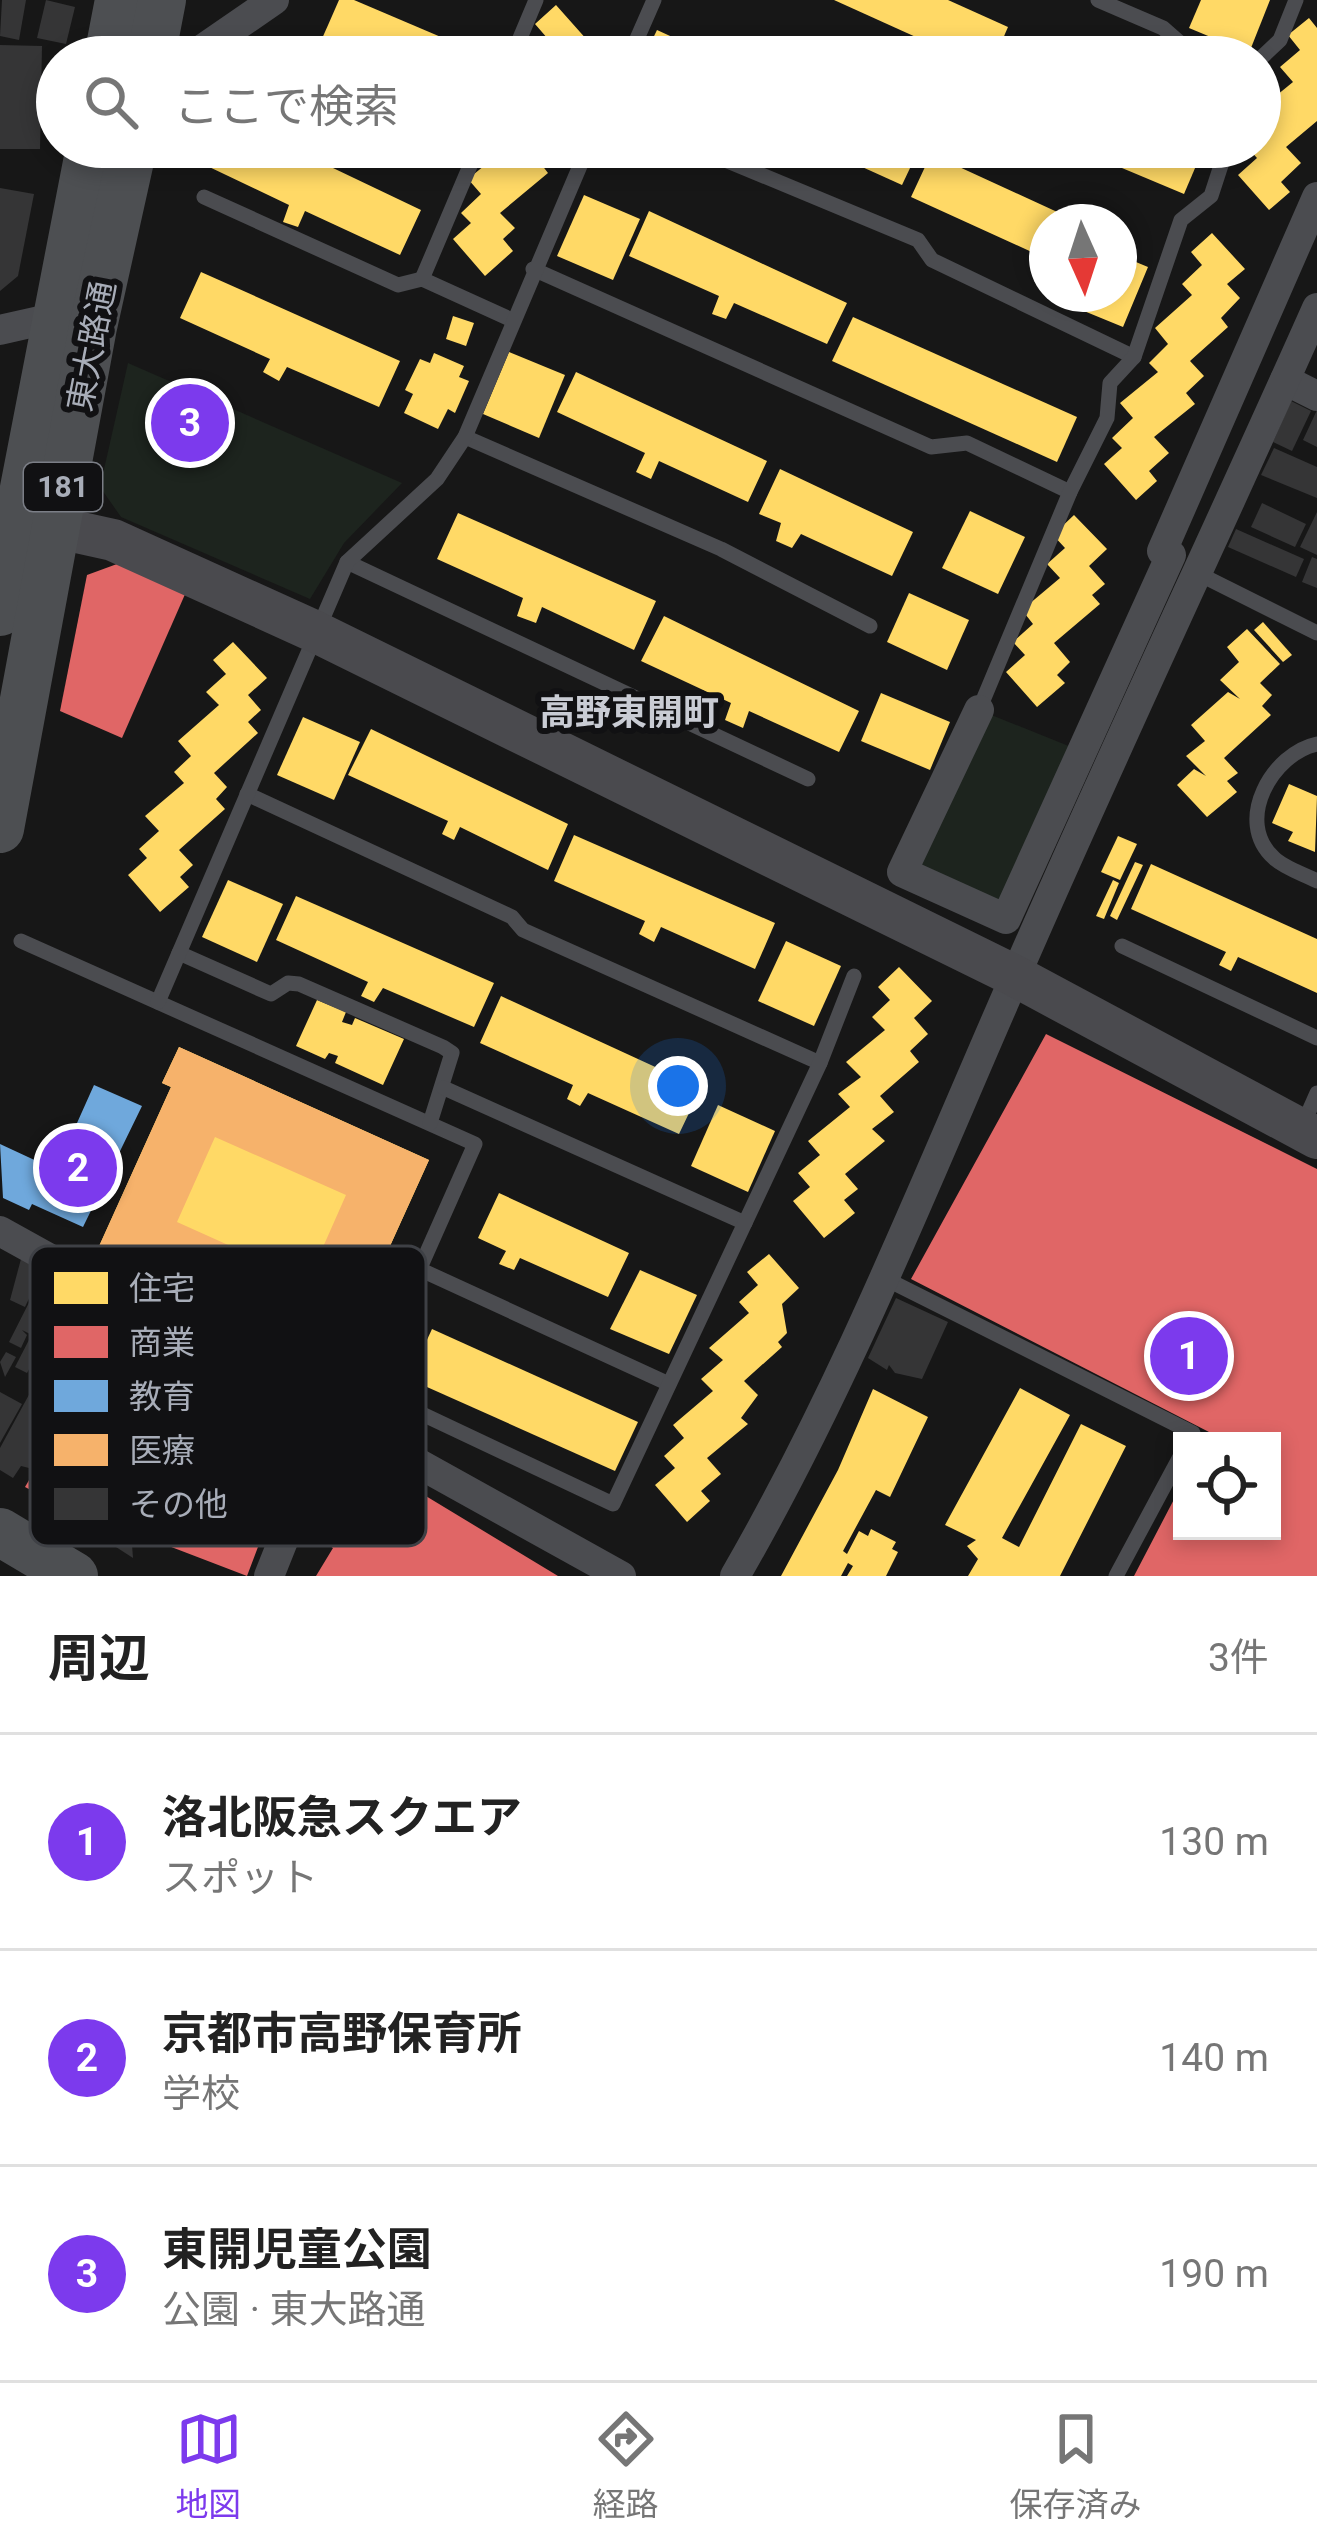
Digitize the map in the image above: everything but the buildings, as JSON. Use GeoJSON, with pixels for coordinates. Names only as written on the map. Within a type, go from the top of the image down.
{"type":"FeatureCollection","features":[{"type":"Feature","properties":{"kind":"main road"},"geometry":{"type":"LineString","coordinates":[[112,36],[118,0]]}},
{"type":"Feature","properties":{"kind":"main road"},"geometry":{"type":"LineString","coordinates":[[156,36],[162,0]]}},
{"type":"Feature","properties":{"kind":"main road","name":"東大路通"},"geometry":{"type":"LineString","coordinates":[[0,829],[38,523],[75,322],[88,168]]}},
{"type":"Feature","properties":{"kind":"main road","name":"東大路通"},"geometry":{"type":"LineString","coordinates":[[75,322],[126,168]]}},
{"type":"Feature","properties":{"kind":"main road","name":"東大路通"},"geometry":{"type":"LineString","coordinates":[[0,612],[38,523]]}},
{"type":"Feature","properties":{"kind":"main road"},"geometry":{"type":"LineString","coordinates":[[0,1532],[74,1576]]}},
{"type":"Feature","properties":{"kind":"street"},"geometry":{"type":"LineString","coordinates":[[222,36],[274,0]]}},
{"type":"Feature","properties":{"kind":"street"},"geometry":{"type":"LineString","coordinates":[[979,710],[902,872],[1006,919],[1171,555],[1162,551],[1317,197]]}},
{"type":"Feature","properties":{"kind":"street"},"geometry":{"type":"LineString","coordinates":[[735,1576],[796,1469],[888,1280],[1015,976],[1317,308]]}},
{"type":"Feature","properties":{"kind":"street"},"geometry":{"type":"LineString","coordinates":[[0,330],[75,322]]}},
{"type":"Feature","properties":{"kind":"street"},"geometry":{"type":"LineString","coordinates":[[1285,380],[1317,396]]}},
{"type":"Feature","properties":{"kind":"street"},"geometry":{"type":"LineString","coordinates":[[38,523],[113,540],[316,632],[1311,1120]]}},
{"type":"Feature","properties":{"kind":"street"},"geometry":{"type":"LineString","coordinates":[[0,1231],[31,1246]]}},
{"type":"Feature","properties":{"kind":"street"},"geometry":{"type":"LineString","coordinates":[[426,1448],[621,1576]]}},
{"type":"Feature","properties":{"kind":"street"},"geometry":{"type":"LineString","coordinates":[[269,1576],[284,1546]]}},
{"type":"Feature","properties":{"kind":"lane"},"geometry":{"type":"LineString","coordinates":[[521,36],[536,0]]}},
{"type":"Feature","properties":{"kind":"lane"},"geometry":{"type":"LineString","coordinates":[[638,36],[654,0]]}},
{"type":"Feature","properties":{"kind":"lane"},"geometry":{"type":"LineString","coordinates":[[1098,0],[1171,36]]}},
{"type":"Feature","properties":{"kind":"lane"},"geometry":{"type":"LineString","coordinates":[[1281,38],[1296,0]]}},
{"type":"Feature","properties":{"kind":"lane"},"geometry":{"type":"LineString","coordinates":[[422,279],[467,168]]}},
{"type":"Feature","properties":{"kind":"lane"},"geometry":{"type":"LineString","coordinates":[[158,1002],[347,562],[437,479],[465,437],[579,168]]}},
{"type":"Feature","properties":{"kind":"lane"},"geometry":{"type":"LineString","coordinates":[[744,168],[917,241],[932,260],[1134,357]]}},
{"type":"Feature","properties":{"kind":"lane"},"geometry":{"type":"LineString","coordinates":[[979,710],[1070,492],[1107,418],[1110,383],[1134,357],[1181,220],[1210,196],[1220,168]]}},
{"type":"Feature","properties":{"kind":"lane"},"geometry":{"type":"LineString","coordinates":[[205,197],[398,285],[422,279],[512,320]]}},
{"type":"Feature","properties":{"kind":"lane"},"geometry":{"type":"LineString","coordinates":[[533,269],[931,447],[967,443],[1070,492]]}},
{"type":"Feature","properties":{"kind":"lane"},"geometry":{"type":"LineString","coordinates":[[465,437],[721,549],[870,626]]}},
{"type":"Feature","properties":{"kind":"lane"},"geometry":{"type":"LineString","coordinates":[[347,562],[808,779]]}},
{"type":"Feature","properties":{"kind":"lane"},"geometry":{"type":"LineString","coordinates":[[1197,573],[1317,633]]}},
{"type":"Feature","properties":{"kind":"lane"},"geometry":{"type":"LineString","coordinates":[[1317,744],[1288,758],[1267,782],[1257,807],[1260,836],[1273,858],[1317,881]]}},
{"type":"Feature","properties":{"kind":"lane"},"geometry":{"type":"LineString","coordinates":[[247,794],[512,917],[523,930],[820,1063]]}},
{"type":"Feature","properties":{"kind":"lane"},"geometry":{"type":"LineString","coordinates":[[20,941],[476,1144],[426,1254]]}},
{"type":"Feature","properties":{"kind":"lane"},"geometry":{"type":"LineString","coordinates":[[1122,946],[1317,1038]]}},
{"type":"Feature","properties":{"kind":"lane"},"geometry":{"type":"LineString","coordinates":[[179,953],[271,994],[299,984],[452,1053],[430,1123]]}},
{"type":"Feature","properties":{"kind":"lane"},"geometry":{"type":"LineString","coordinates":[[426,1430],[613,1504],[820,1063],[854,976]]}},
{"type":"Feature","properties":{"kind":"lane"},"geometry":{"type":"LineString","coordinates":[[444,1088],[745,1223]]}},
{"type":"Feature","properties":{"kind":"lane"},"geometry":{"type":"LineString","coordinates":[[426,1272],[669,1384]]}},
{"type":"Feature","properties":{"kind":"lane"},"geometry":{"type":"LineString","coordinates":[[888,1280],[1190,1432]]}},
{"type":"Feature","properties":{"kind":"lane"},"geometry":{"type":"LineString","coordinates":[[1116,1576],[1173,1470]]}},
{"type":"Feature","properties":{"kind":"shaded area"},"geometry":{"type":"Polygon","coordinates":[[[128,363],[402,483],[344,543],[310,599],[121,517],[100,487],[128,363]]]}},
{"type":"Feature","properties":{"kind":"shaded area"},"geometry":{"type":"Polygon","coordinates":[[[979,710],[1081,751],[1006,919],[902,872],[979,710]]]}},
{"type":"Feature","properties":{"kind":"place","name":"東開児童公園"},"geometry":{"type":"Point","coordinates":[190,423]}},
{"type":"Feature","properties":{"kind":"place","name":"京都市高野保育所"},"geometry":{"type":"Point","coordinates":[78,1168]}},
{"type":"Feature","properties":{"kind":"place","name":"洛北阪急スクエア"},"geometry":{"type":"Point","coordinates":[1189,1356]}},
{"type":"Feature","properties":{"kind":"district","name":"高野東開町"},"geometry":{"type":"Point","coordinates":[629,712]}}]}
